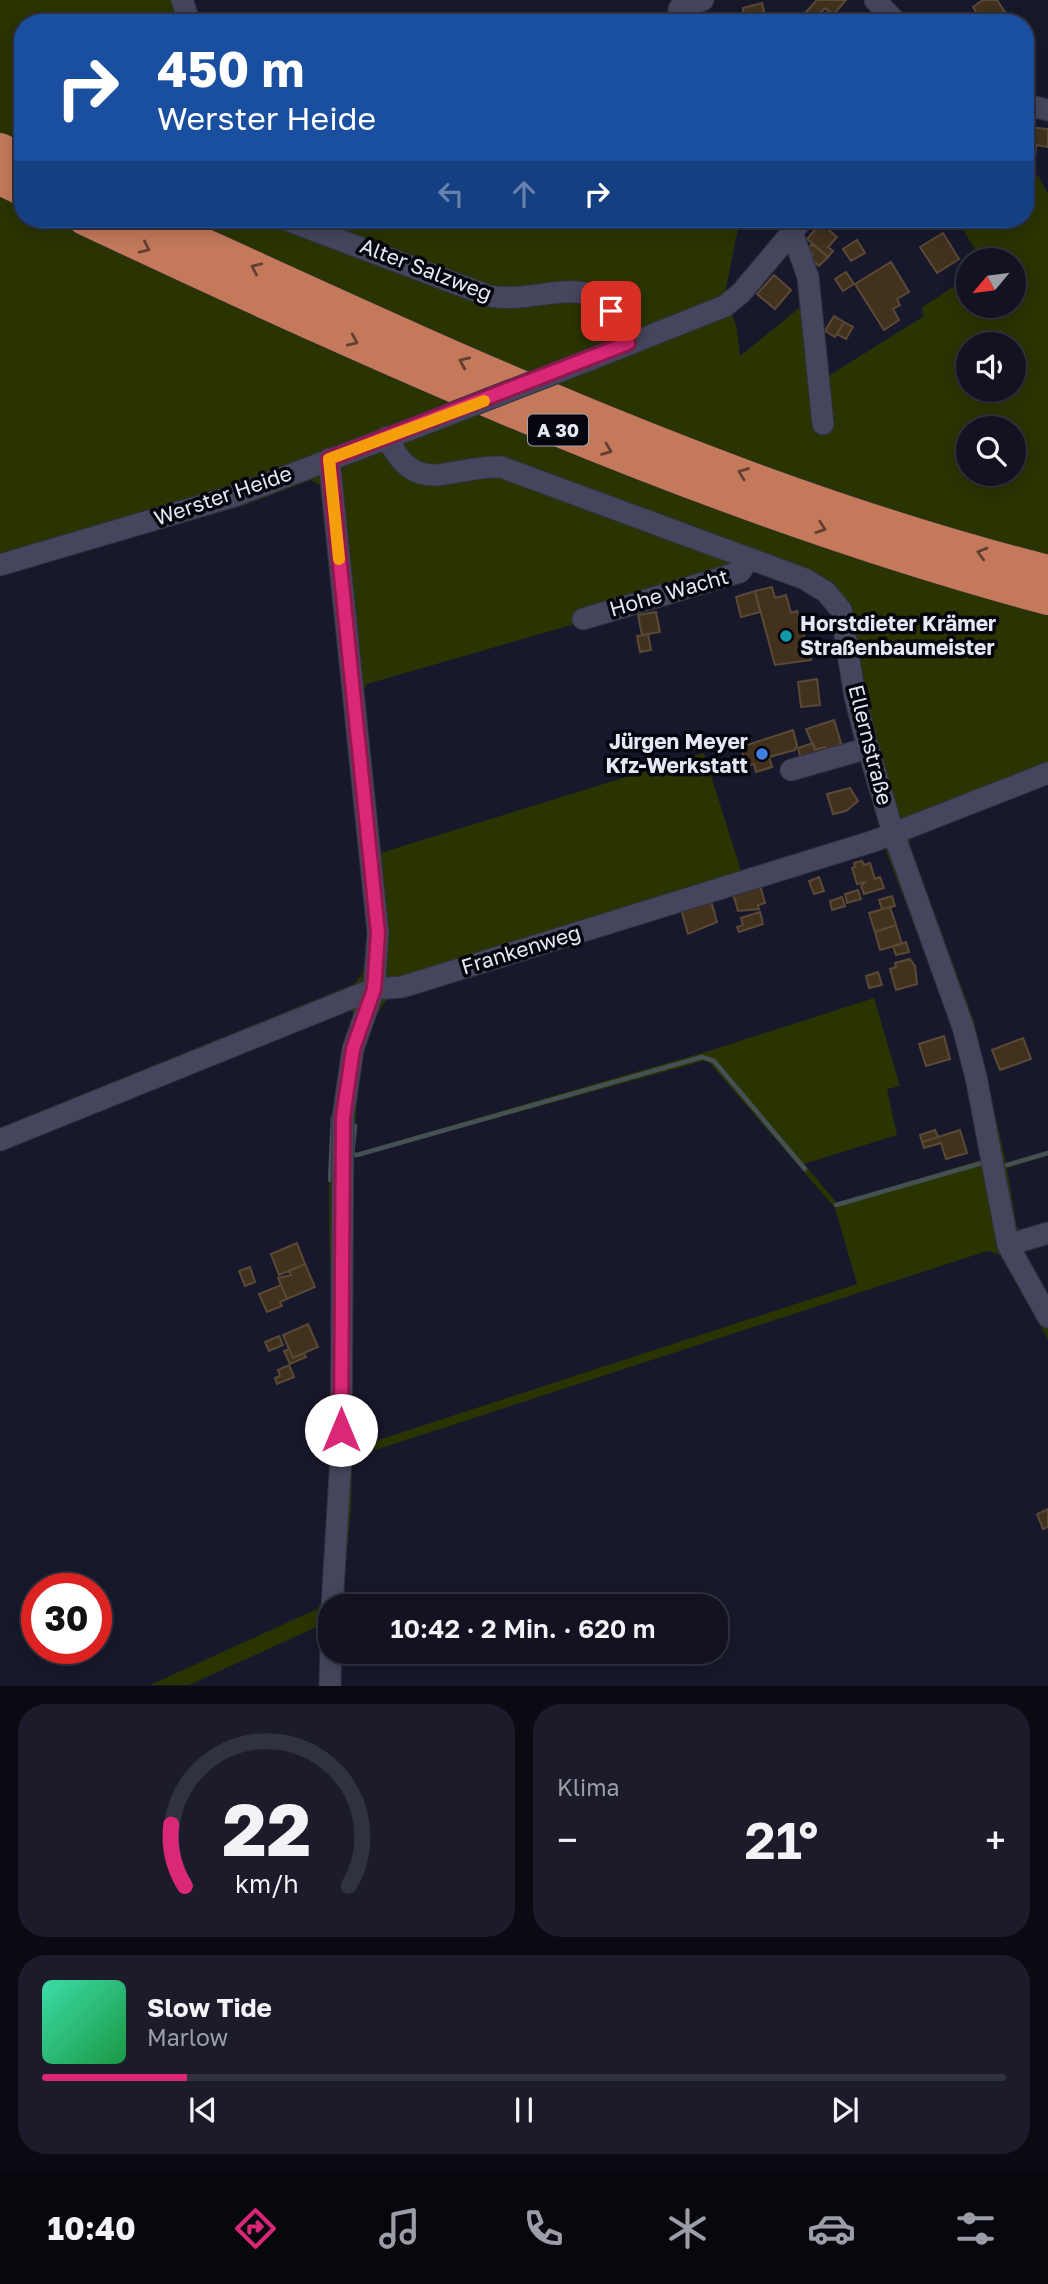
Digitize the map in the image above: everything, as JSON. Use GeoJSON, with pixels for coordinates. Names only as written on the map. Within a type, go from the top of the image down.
{"type":"FeatureCollection","features":[{"type":"Feature","properties":{"kind":"highway","name":"A 30"},"geometry":{"type":"LineString","coordinates":[[103,228],[218,282],[591,443],[704,488],[965,576],[1048,599]]}},
{"type":"Feature","properties":{"kind":"highway","name":"A 30"},"geometry":{"type":"LineString","coordinates":[[169,228],[492,374],[622,427],[904,531],[1048,571]]}},
{"type":"Feature","properties":{"kind":"street"},"geometry":{"type":"LineString","coordinates":[[679,9],[703,0]]}},
{"type":"Feature","properties":{"kind":"street"},"geometry":{"type":"LineString","coordinates":[[875,0],[888,14]]}},
{"type":"Feature","properties":{"kind":"street","name":"Alter Salzweg"},"geometry":{"type":"LineString","coordinates":[[308,228],[489,296],[513,300],[572,290],[601,300],[621,323],[628,343]]}},
{"type":"Feature","properties":{"kind":"street","name":"Werster Heide"},"geometry":{"type":"LineString","coordinates":[[0,565],[234,496],[725,306],[741,293],[795,228]]}},
{"type":"Feature","properties":{"kind":"street"},"geometry":{"type":"LineString","coordinates":[[798,228],[808,277],[823,424]]}},
{"type":"Feature","properties":{"kind":"street","name":"Ellernstraße"},"geometry":{"type":"LineString","coordinates":[[387,437],[403,465],[414,472],[434,477],[481,466],[500,467],[805,579],[826,592],[841,610],[855,697],[868,748],[893,832],[963,1027],[976,1077],[1008,1245],[1048,1317]]}},
{"type":"Feature","properties":{"kind":"street"},"geometry":{"type":"LineString","coordinates":[[329,459],[386,932],[374,989],[353,1049],[343,1117],[341,1457],[333,1594]]}},
{"type":"Feature","properties":{"kind":"street","name":"Hohe Wacht"},"geometry":{"type":"LineString","coordinates":[[583,618],[740,572],[750,559]]}},
{"type":"Feature","properties":{"kind":"street"},"geometry":{"type":"LineString","coordinates":[[791,770],[868,748]]}},
{"type":"Feature","properties":{"kind":"street","name":"Frankenweg"},"geometry":{"type":"LineString","coordinates":[[0,1140],[374,989],[402,986],[893,832],[1048,773]]}},
{"type":"Feature","properties":{"kind":"street"},"geometry":{"type":"LineString","coordinates":[[1008,1245],[1048,1233]]}},
{"type":"Feature","properties":{"kind":"street"},"geometry":{"type":"LineString","coordinates":[[330,1664],[330,1685]]}},
{"type":"Feature","properties":{"kind":"green space"},"geometry":{"type":"Polygon","coordinates":[[[0,0],[190,0],[195,14],[14,14],[14,228],[738,228],[725,293],[737,329],[740,356],[814,296],[827,377],[924,316],[921,308],[956,285],[956,318],[1026,318],[1026,248],[974,248],[962,228],[1034,228],[1034,177],[1038,175],[1048,194],[1048,782],[915,832],[909,843],[974,1021],[1006,1163],[1048,1151],[1048,1156],[1007,1168],[1017,1228],[1027,1233],[1030,1246],[1023,1256],[1048,1301],[1048,1339],[1000,1255],[987,1251],[360,1455],[352,1467],[343,1594],[326,1594],[333,1426],[330,1145],[342,1057],[354,1014],[348,1008],[0,1149],[0,1128],[354,984],[363,973],[368,934],[320,485],[311,480],[242,506],[0,576],[0,0]],[[754,553],[710,585],[367,684],[360,695],[377,854],[704,753],[742,874],[391,996],[371,1027],[365,1047],[356,1112],[353,1150],[356,1153],[709,1051],[874,998],[900,1086],[887,1089],[897,1135],[804,1164],[837,1203],[981,1160],[968,1085],[953,1028],[886,851],[857,748],[866,705],[855,623],[842,600],[754,553]],[[703,1061],[352,1158],[349,1227],[352,1440],[360,1446],[857,1284],[835,1208],[709,1062],[703,1061]]]}},
{"type":"Feature","properties":{"kind":"green space"},"geometry":{"type":"Polygon","coordinates":[[[317,1609],[318,1626],[189,1685],[150,1685],[317,1609]]]}},
{"type":"Feature","properties":{"kind":"green space"},"geometry":{"type":"Polygon","coordinates":[[[322,1664],[328,1664],[322,1685],[322,1664]]]}},
{"type":"Feature","properties":{"kind":"building"},"geometry":{"type":"Polygon","coordinates":[[[817,0],[846,0],[834,14],[825,8],[819,14],[806,14],[817,0]]]}},
{"type":"Feature","properties":{"kind":"building"},"geometry":{"type":"Polygon","coordinates":[[[983,0],[997,0],[1006,14],[977,14],[973,7],[983,0]]]}},
{"type":"Feature","properties":{"kind":"building"},"geometry":{"type":"Polygon","coordinates":[[[762,3],[765,14],[743,14],[743,8],[762,3]]]}},
{"type":"Feature","properties":{"kind":"building"},"geometry":{"type":"Polygon","coordinates":[[[1034,128],[1048,129],[1048,147],[1036,145],[1035,160],[1034,128]]]}},
{"type":"Feature","properties":{"kind":"building"},"geometry":{"type":"Polygon","coordinates":[[[817,228],[827,228],[837,237],[828,247],[833,251],[828,257],[807,239],[817,228]]]}},
{"type":"Feature","properties":{"kind":"building"},"geometry":{"type":"Polygon","coordinates":[[[943,233],[956,254],[956,261],[937,273],[920,247],[943,233]]]}},
{"type":"Feature","properties":{"kind":"building"},"geometry":{"type":"Polygon","coordinates":[[[857,240],[865,253],[851,261],[843,249],[857,240]]]}},
{"type":"Feature","properties":{"kind":"building"},"geometry":{"type":"Polygon","coordinates":[[[812,244],[828,257],[819,266],[810,258],[813,254],[807,249],[812,244]]]}},
{"type":"Feature","properties":{"kind":"building"},"geometry":{"type":"Polygon","coordinates":[[[891,262],[909,292],[897,299],[900,305],[893,309],[899,320],[884,330],[855,284],[891,262]]]}},
{"type":"Feature","properties":{"kind":"building"},"geometry":{"type":"Polygon","coordinates":[[[846,272],[854,284],[843,291],[835,279],[846,272]]]}},
{"type":"Feature","properties":{"kind":"building"},"geometry":{"type":"Polygon","coordinates":[[[774,275],[791,290],[775,309],[757,294],[774,275]]]}},
{"type":"Feature","properties":{"kind":"building"},"geometry":{"type":"Polygon","coordinates":[[[834,316],[844,322],[835,337],[825,331],[834,316]]]}},
{"type":"Feature","properties":{"kind":"building"},"geometry":{"type":"Polygon","coordinates":[[[844,322],[853,327],[846,339],[837,334],[844,322]]]}},
{"type":"Feature","properties":{"kind":"building","name":"Horstdieter Krämer Straßenbaumeister"},"geometry":{"type":"Polygon","coordinates":[[[772,587],[775,598],[786,595],[791,613],[797,611],[811,660],[775,665],[755,591],[772,587]]]}},
{"type":"Feature","properties":{"kind":"building"},"geometry":{"type":"Polygon","coordinates":[[[755,591],[760,612],[741,617],[736,597],[755,591]]]}},
{"type":"Feature","properties":{"kind":"building"},"geometry":{"type":"Polygon","coordinates":[[[656,612],[660,632],[642,635],[638,615],[656,612]]]}},
{"type":"Feature","properties":{"kind":"building"},"geometry":{"type":"Polygon","coordinates":[[[648,634],[651,650],[640,652],[637,636],[648,634]]]}},
{"type":"Feature","properties":{"kind":"building"},"geometry":{"type":"Polygon","coordinates":[[[817,679],[820,705],[801,707],[798,682],[817,679]]]}},
{"type":"Feature","properties":{"kind":"building"},"geometry":{"type":"Polygon","coordinates":[[[834,720],[841,743],[827,752],[825,747],[815,750],[806,729],[834,720]]]}},
{"type":"Feature","properties":{"kind":"building","name":"Jürgen Meyer Kfz-Werkstatt"},"geometry":{"type":"Polygon","coordinates":[[[793,730],[797,745],[795,750],[769,757],[772,767],[756,772],[754,764],[746,766],[741,747],[793,730]]]}},
{"type":"Feature","properties":{"kind":"building"},"geometry":{"type":"Polygon","coordinates":[[[813,743],[817,755],[801,760],[798,748],[813,743]]]}},
{"type":"Feature","properties":{"kind":"building"},"geometry":{"type":"Polygon","coordinates":[[[850,788],[858,801],[846,811],[833,814],[827,794],[850,788]]]}},
{"type":"Feature","properties":{"kind":"building"},"geometry":{"type":"Polygon","coordinates":[[[862,861],[864,865],[870,863],[875,879],[880,877],[884,888],[864,894],[861,886],[865,882],[857,884],[852,868],[855,867],[854,863],[862,861]]]}},
{"type":"Feature","properties":{"kind":"building"},"geometry":{"type":"Polygon","coordinates":[[[819,877],[824,891],[814,894],[809,881],[819,877]]]}},
{"type":"Feature","properties":{"kind":"building"},"geometry":{"type":"Polygon","coordinates":[[[760,885],[765,903],[758,905],[759,909],[738,911],[732,890],[760,885]]]}},
{"type":"Feature","properties":{"kind":"building"},"geometry":{"type":"Polygon","coordinates":[[[858,890],[861,899],[847,903],[845,894],[858,890]]]}},
{"type":"Feature","properties":{"kind":"building"},"geometry":{"type":"Polygon","coordinates":[[[892,896],[895,906],[882,909],[879,900],[892,896]]]}},
{"type":"Feature","properties":{"kind":"building"},"geometry":{"type":"Polygon","coordinates":[[[842,897],[845,906],[832,910],[830,901],[842,897]]]}},
{"type":"Feature","properties":{"kind":"building"},"geometry":{"type":"Polygon","coordinates":[[[711,901],[717,922],[688,934],[681,909],[711,901]]]}},
{"type":"Feature","properties":{"kind":"building"},"geometry":{"type":"Polygon","coordinates":[[[890,907],[896,925],[875,932],[869,913],[890,907]]]}},
{"type":"Feature","properties":{"kind":"building"},"geometry":{"type":"Polygon","coordinates":[[[760,912],[763,924],[739,932],[737,927],[743,925],[741,918],[760,912]]]}},
{"type":"Feature","properties":{"kind":"building"},"geometry":{"type":"Polygon","coordinates":[[[896,925],[902,944],[880,950],[875,932],[896,925]]]}},
{"type":"Feature","properties":{"kind":"building"},"geometry":{"type":"Polygon","coordinates":[[[906,942],[909,952],[896,955],[893,946],[906,942]]]}},
{"type":"Feature","properties":{"kind":"building"},"geometry":{"type":"Polygon","coordinates":[[[910,959],[915,966],[917,984],[896,990],[890,969],[896,967],[895,963],[910,959]]]}},
{"type":"Feature","properties":{"kind":"building"},"geometry":{"type":"Polygon","coordinates":[[[878,972],[882,985],[869,988],[866,976],[878,972]]]}},
{"type":"Feature","properties":{"kind":"building"},"geometry":{"type":"Polygon","coordinates":[[[944,1036],[950,1059],[926,1066],[919,1044],[944,1036]]]}},
{"type":"Feature","properties":{"kind":"building"},"geometry":{"type":"Polygon","coordinates":[[[1023,1038],[1031,1059],[1000,1070],[992,1050],[1023,1038]]]}},
{"type":"Feature","properties":{"kind":"building"},"geometry":{"type":"Polygon","coordinates":[[[935,1130],[938,1137],[922,1142],[920,1135],[935,1130]]]}},
{"type":"Feature","properties":{"kind":"building"},"geometry":{"type":"Polygon","coordinates":[[[960,1130],[967,1153],[946,1159],[941,1143],[924,1148],[922,1142],[960,1130]]]}},
{"type":"Feature","properties":{"kind":"building"},"geometry":{"type":"Polygon","coordinates":[[[297,1243],[305,1264],[279,1275],[271,1254],[297,1243]]]}},
{"type":"Feature","properties":{"kind":"building"},"geometry":{"type":"Polygon","coordinates":[[[305,1264],[315,1287],[287,1299],[278,1278],[291,1275],[289,1271],[305,1264]]]}},
{"type":"Feature","properties":{"kind":"building"},"geometry":{"type":"Polygon","coordinates":[[[250,1267],[255,1282],[245,1286],[239,1271],[250,1267]]]}},
{"type":"Feature","properties":{"kind":"building"},"geometry":{"type":"Polygon","coordinates":[[[281,1285],[287,1299],[280,1302],[282,1306],[267,1312],[259,1294],[281,1285]]]}},
{"type":"Feature","properties":{"kind":"building"},"geometry":{"type":"Polygon","coordinates":[[[308,1324],[318,1347],[293,1358],[283,1335],[308,1324]]]}},
{"type":"Feature","properties":{"kind":"building"},"geometry":{"type":"Polygon","coordinates":[[[279,1336],[283,1345],[269,1351],[265,1342],[279,1336]]]}},
{"type":"Feature","properties":{"kind":"building"},"geometry":{"type":"Polygon","coordinates":[[[289,1349],[293,1358],[304,1353],[306,1357],[290,1364],[284,1351],[289,1349]]]}},
{"type":"Feature","properties":{"kind":"building"},"geometry":{"type":"Polygon","coordinates":[[[289,1365],[294,1377],[277,1384],[275,1378],[280,1376],[278,1370],[289,1365]]]}},
{"type":"Feature","properties":{"kind":"building"},"geometry":{"type":"Polygon","coordinates":[[[1048,1509],[1048,1527],[1043,1529],[1037,1514],[1048,1509]]]}},
{"type":"Feature","properties":{"kind":"waterway"},"geometry":{"type":"LineString","coordinates":[[351,1124],[355,1126],[352,1155],[357,1155],[702,1057],[714,1061],[805,1169]]}},
{"type":"Feature","properties":{"kind":"waterway"},"geometry":{"type":"LineString","coordinates":[[330,1180],[333,1117]]}},
{"type":"Feature","properties":{"kind":"waterway"},"geometry":{"type":"LineString","coordinates":[[1007,1165],[1048,1153]]}},
{"type":"Feature","properties":{"kind":"waterway"},"geometry":{"type":"LineString","coordinates":[[836,1205],[982,1163]]}},
{"type":"Feature","properties":{"kind":"slow traffic"},"geometry":{"type":"LineString","coordinates":[[339,559],[329,459],[484,401]]}},
{"type":"Feature","properties":{"kind":"place","name":"Horstdieter Krämer Straßenbaumeister"},"geometry":{"type":"Point","coordinates":[786,636]}},
{"type":"Feature","properties":{"kind":"place","name":"Jürgen Meyer Kfz-Werkstatt"},"geometry":{"type":"Point","coordinates":[762,754]}},
{"type":"Feature","properties":{"kind":"route"},"geometry":{"type":"LineString","coordinates":[[341,1430],[343,1117],[353,1049],[374,989],[378,933],[329,459],[628,343],[621,323],[611,311]]}}]}
